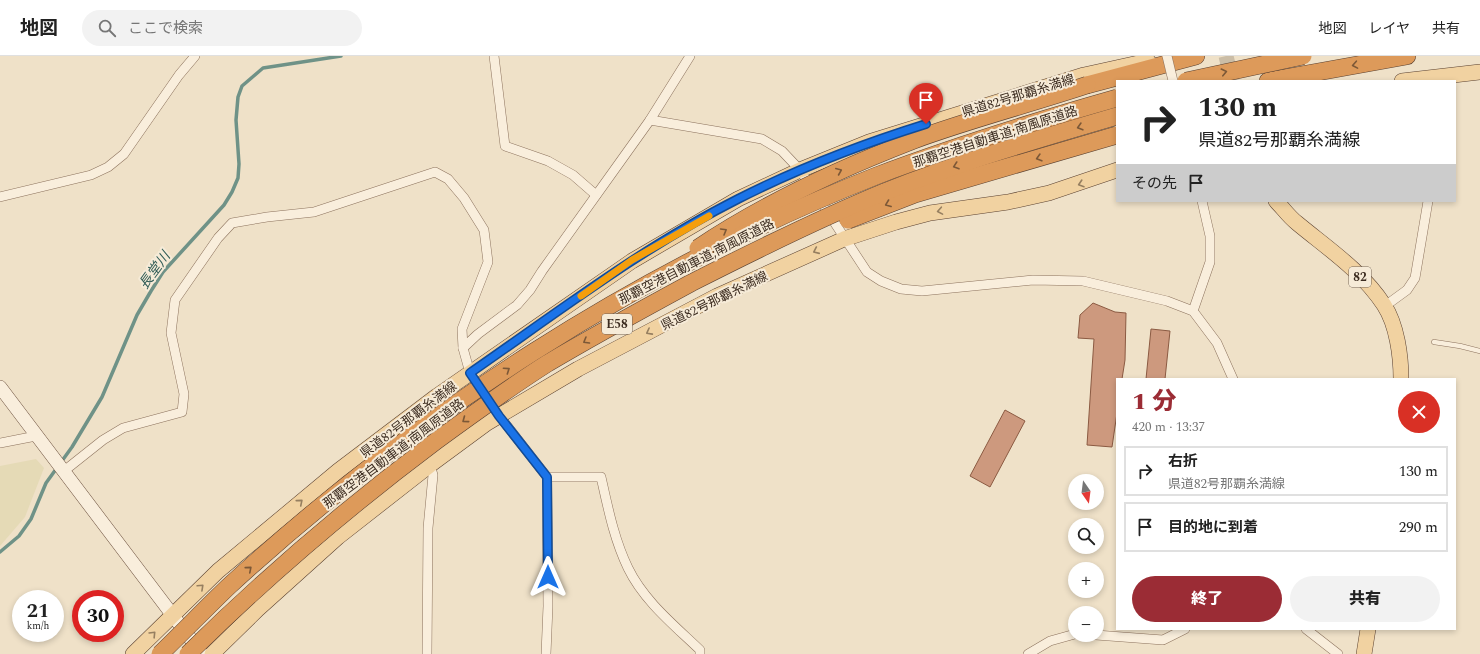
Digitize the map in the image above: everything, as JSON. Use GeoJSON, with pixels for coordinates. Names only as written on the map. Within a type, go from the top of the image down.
{"type":"FeatureCollection","features":[{"type":"Feature","properties":{"kind":"highway"},"geometry":{"type":"LineString","coordinates":[[621,299],[716,236],[770,204],[837,171],[916,140],[1087,85],[1196,56]]}},
{"type":"Feature","properties":{"kind":"highway"},"geometry":{"type":"LineString","coordinates":[[1191,80],[1303,56]]}},
{"type":"Feature","properties":{"kind":"highway"},"geometry":{"type":"LineString","coordinates":[[1274,80],[1407,56]]}},
{"type":"Feature","properties":{"kind":"highway","name":"那覇空港自動車道;南風原道路"},"geometry":{"type":"LineString","coordinates":[[160,654],[234,582],[311,515],[393,451],[460,401],[539,348],[621,299],[736,239],[875,177],[1026,123],[1116,98]]}},
{"type":"Feature","properties":{"kind":"highway","name":"那覇空港自動車道;南風原道路"},"geometry":{"type":"LineString","coordinates":[[188,654],[242,600],[288,560],[404,466],[471,416],[547,364],[635,313],[749,253],[883,192],[1018,145],[1116,116]]}},
{"type":"Feature","properties":{"kind":"highway"},"geometry":{"type":"LineString","coordinates":[[635,313],[857,216],[915,194],[1116,135]]}},
{"type":"Feature","properties":{"kind":"main road","name":"県道82号那覇糸満線"},"geometry":{"type":"LineString","coordinates":[[133,654],[172,614],[229,561],[338,471],[470,373],[632,260],[738,199],[800,170],[869,142],[1084,75],[1148,61],[1183,56]]}},
{"type":"Feature","properties":{"kind":"main road"},"geometry":{"type":"LineString","coordinates":[[1416,80],[1444,78],[1480,72]]}},
{"type":"Feature","properties":{"kind":"main road","name":"県道82号那覇糸満線"},"geometry":{"type":"LineString","coordinates":[[212,654],[258,609],[338,537],[430,465],[499,416],[578,369],[717,296],[844,239],[896,222],[930,213],[1008,202],[1049,193],[1116,170]]}},
{"type":"Feature","properties":{"kind":"main road","name":"82"},"geometry":{"type":"LineString","coordinates":[[1277,202],[1295,222],[1346,263],[1385,306],[1399,354],[1401,378]]}},
{"type":"Feature","properties":{"kind":"main road"},"geometry":{"type":"LineString","coordinates":[[1364,654],[1368,630]]}},
{"type":"Feature","properties":{"kind":"street"},"geometry":{"type":"LineString","coordinates":[[0,197],[91,175],[108,167],[124,154],[179,75],[195,56]]}},
{"type":"Feature","properties":{"kind":"street"},"geometry":{"type":"LineString","coordinates":[[494,56],[505,146],[548,161],[573,175],[596,195]]}},
{"type":"Feature","properties":{"kind":"street"},"geometry":{"type":"LineString","coordinates":[[463,348],[478,334],[517,305],[530,290],[650,120],[690,56]]}},
{"type":"Feature","properties":{"kind":"street"},"geometry":{"type":"LineString","coordinates":[[1167,56],[1173,80]]}},
{"type":"Feature","properties":{"kind":"street"},"geometry":{"type":"LineString","coordinates":[[650,120],[762,139],[782,151],[800,170],[844,239],[868,272],[881,281],[901,289],[922,291],[1033,280],[1083,281],[1167,302],[1193,311],[1217,342],[1233,378]]}},
{"type":"Feature","properties":{"kind":"street"},"geometry":{"type":"LineString","coordinates":[[64,471],[103,440],[123,428],[182,412],[184,394],[171,333],[175,300],[218,238],[232,223],[267,216],[314,212],[436,172],[448,179],[464,198],[484,230],[488,262],[462,329],[463,348],[470,373],[499,416],[547,477],[548,606],[546,654]]}},
{"type":"Feature","properties":{"kind":"street"},"geometry":{"type":"LineString","coordinates":[[1193,311],[1210,262],[1210,236],[1202,202]]}},
{"type":"Feature","properties":{"kind":"street"},"geometry":{"type":"LineString","coordinates":[[1385,306],[1407,290],[1415,278],[1428,202]]}},
{"type":"Feature","properties":{"kind":"street"},"geometry":{"type":"LineString","coordinates":[[0,387],[202,654]]}},
{"type":"Feature","properties":{"kind":"street"},"geometry":{"type":"LineString","coordinates":[[0,443],[36,436]]}},
{"type":"Feature","properties":{"kind":"street"},"geometry":{"type":"LineString","coordinates":[[427,654],[428,528],[432,475],[430,465]]}},
{"type":"Feature","properties":{"kind":"street"},"geometry":{"type":"LineString","coordinates":[[547,477],[601,477],[618,544],[628,569],[652,603],[700,650],[700,654]]}},
{"type":"Feature","properties":{"kind":"street"},"geometry":{"type":"LineString","coordinates":[[1104,636],[1163,640],[1183,630]]}},
{"type":"Feature","properties":{"kind":"street"},"geometry":{"type":"LineString","coordinates":[[1307,630],[1338,654]]}},
{"type":"Feature","properties":{"kind":"street"},"geometry":{"type":"LineString","coordinates":[[1028,654],[1050,641],[1068,636]]}},
{"type":"Feature","properties":{"kind":"lane"},"geometry":{"type":"LineString","coordinates":[[1434,342],[1480,351]]}},
{"type":"Feature","properties":{"kind":"shaded area"},"geometry":{"type":"Polygon","coordinates":[[[36,459],[44,468],[25,517],[0,546],[0,466],[36,459]]]}},
{"type":"Feature","properties":{"kind":"building"},"geometry":{"type":"Polygon","coordinates":[[[1093,303],[1115,312],[1126,313],[1125,360],[1122,378],[1116,378],[1116,420],[1112,447],[1087,445],[1094,339],[1078,338],[1080,315],[1093,303]]]}},
{"type":"Feature","properties":{"kind":"building"},"geometry":{"type":"Polygon","coordinates":[[[1151,329],[1170,331],[1165,378],[1146,378],[1151,329]]]}},
{"type":"Feature","properties":{"kind":"building"},"geometry":{"type":"Polygon","coordinates":[[[1005,410],[1025,421],[990,487],[970,476],[1005,410]]]}},
{"type":"Feature","properties":{"kind":"waterway","name":"長堂川"},"geometry":{"type":"LineString","coordinates":[[0,552],[19,536],[31,519],[46,483],[72,447],[102,397],[137,315],[163,272],[224,205],[232,192],[238,178],[239,164],[236,120],[238,97],[242,86],[263,68],[341,56]]}},
{"type":"Feature","properties":{"kind":"tunnel"},"geometry":{"type":"LineString","coordinates":[[1226,56],[1232,80]]}},
{"type":"Feature","properties":{"kind":"slow traffic"},"geometry":{"type":"LineString","coordinates":[[581,296],[632,260],[709,216]]}},
{"type":"Feature","properties":{"kind":"route"},"geometry":{"type":"LineString","coordinates":[[548,577],[547,477],[499,416],[470,373],[632,260],[738,199],[800,170],[869,142],[926,124]]}}]}
